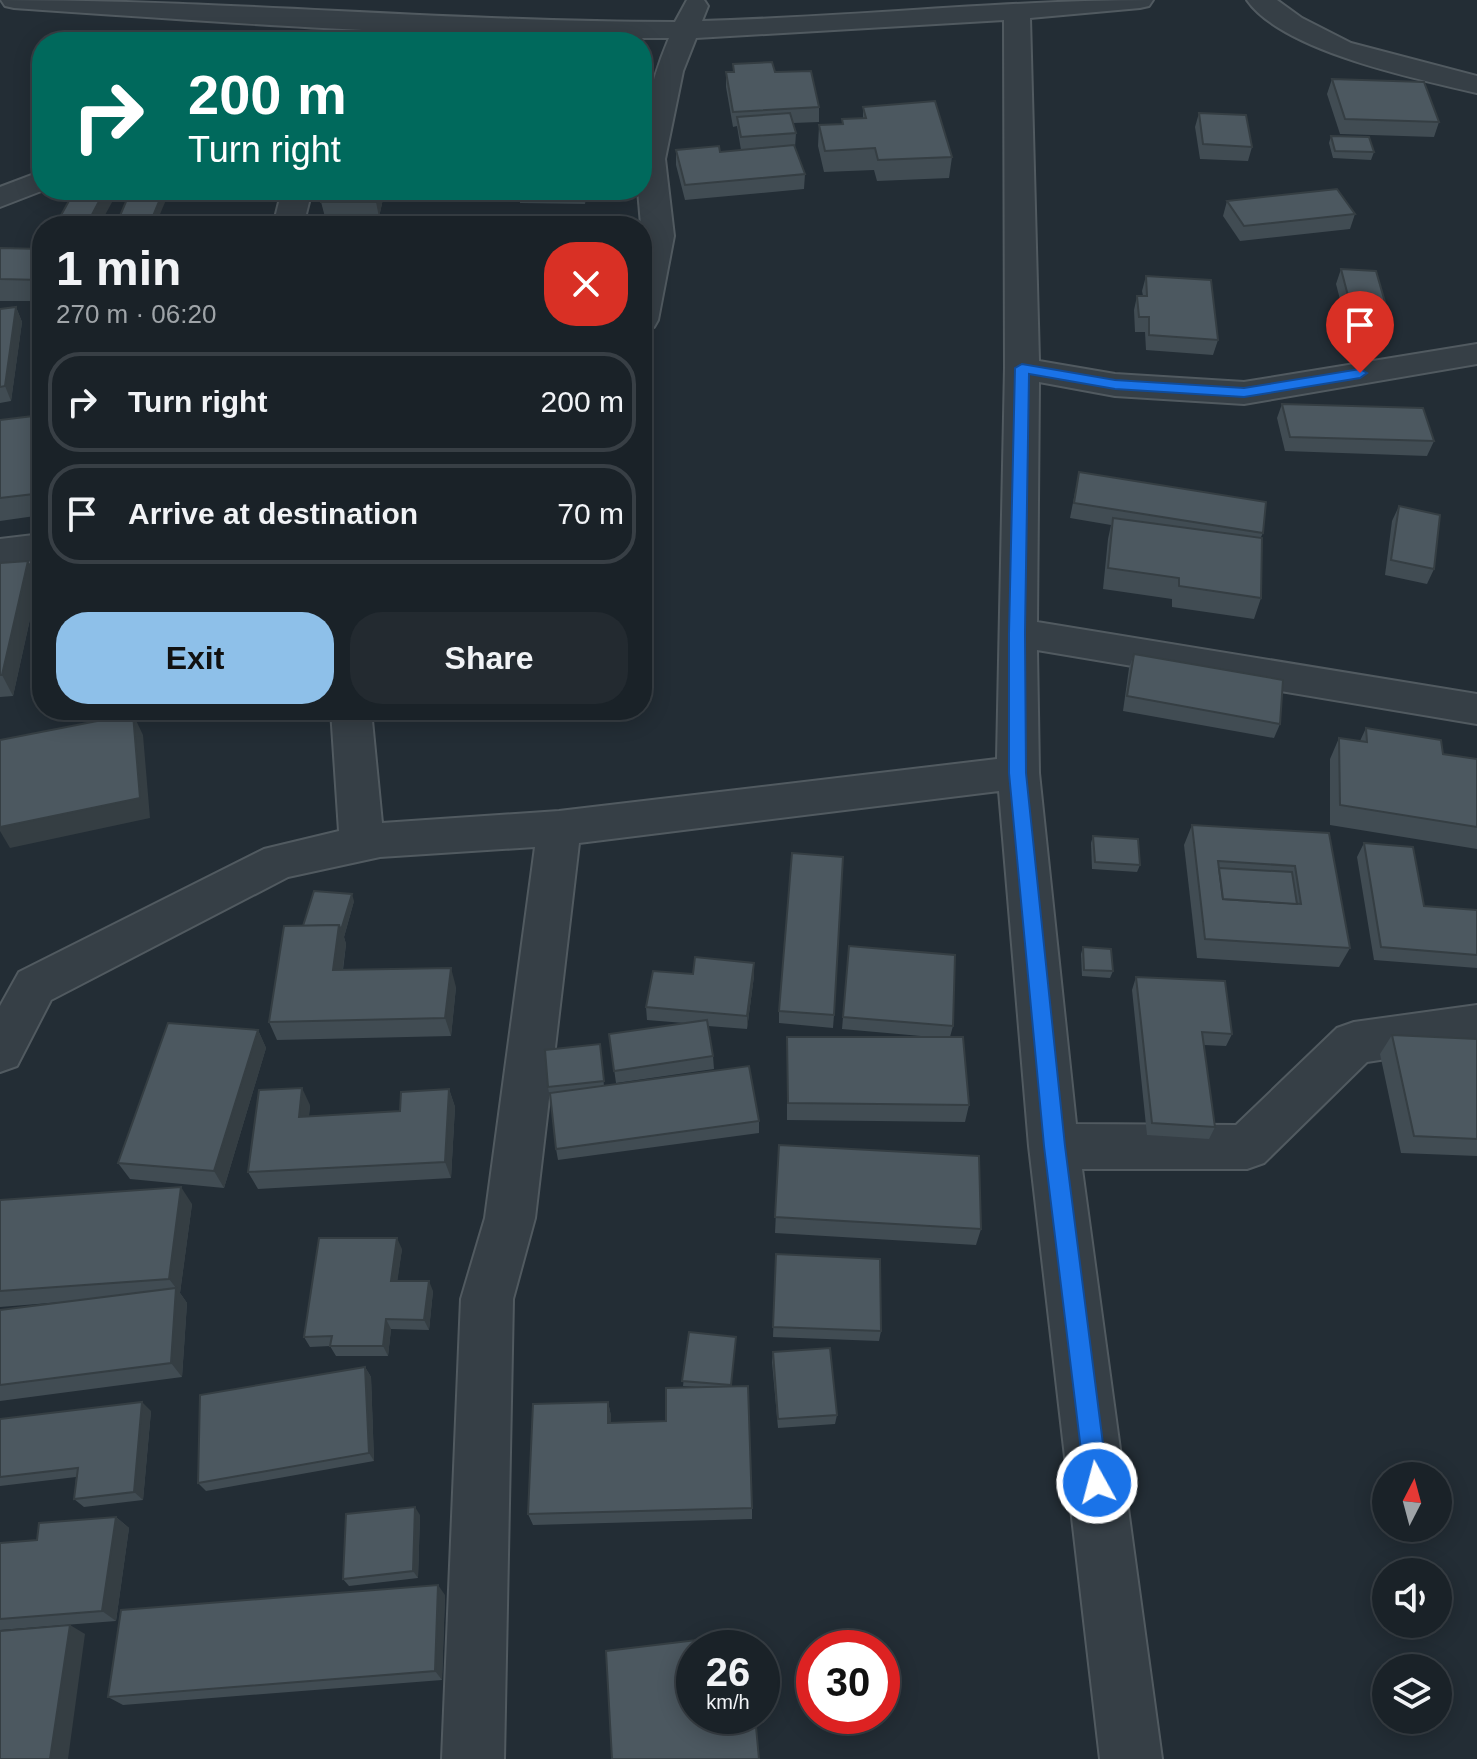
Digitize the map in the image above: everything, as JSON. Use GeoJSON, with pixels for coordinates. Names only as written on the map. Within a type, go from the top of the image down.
{"type":"FeatureCollection","features":[{"type":"Feature","properties":{"kind":"street"},"geometry":{"type":"LineString","coordinates":[[14,0],[406,32]]}},
{"type":"Feature","properties":{"kind":"street"},"geometry":{"type":"LineString","coordinates":[[652,150],[669,71],[698,0]]}},
{"type":"Feature","properties":{"kind":"street"},"geometry":{"type":"LineString","coordinates":[[507,32],[685,30],[876,22],[1140,0]]}},
{"type":"Feature","properties":{"kind":"street"},"geometry":{"type":"LineString","coordinates":[[1260,0],[1293,24],[1341,49],[1477,85]]}},
{"type":"Feature","properties":{"kind":"street"},"geometry":{"type":"LineString","coordinates":[[1017,11],[1022,368],[1018,773],[1054,1146],[1131,1759]]}},
{"type":"Feature","properties":{"kind":"street"},"geometry":{"type":"LineString","coordinates":[[652,178],[658,236],[652,268]]}},
{"type":"Feature","properties":{"kind":"street"},"geometry":{"type":"LineString","coordinates":[[0,198],[32,184]]}},
{"type":"Feature","properties":{"kind":"street"},"geometry":{"type":"LineString","coordinates":[[1022,368],[1115,385],[1244,393],[1477,354]]}},
{"type":"Feature","properties":{"kind":"street"},"geometry":{"type":"LineString","coordinates":[[0,552],[32,548]]}},
{"type":"Feature","properties":{"kind":"street"},"geometry":{"type":"LineString","coordinates":[[1017,633],[1477,709]]}},
{"type":"Feature","properties":{"kind":"street"},"geometry":{"type":"LineString","coordinates":[[352,720],[362,844]]}},
{"type":"Feature","properties":{"kind":"street"},"geometry":{"type":"LineString","coordinates":[[0,1051],[35,986],[279,861],[362,844],[559,828],[1018,773]]}},
{"type":"Feature","properties":{"kind":"street"},"geometry":{"type":"LineString","coordinates":[[473,1759],[487,1299],[510,1218],[559,828]]}},
{"type":"Feature","properties":{"kind":"street"},"geometry":{"type":"LineString","coordinates":[[1054,1146],[1247,1147],[1354,1043],[1477,1025]]}},
{"type":"Feature","properties":{"kind":"building"},"geometry":{"type":"Polygon","coordinates":[[[772,62],[775,72],[811,71],[819,107],[733,112],[726,72],[734,72],[733,64],[772,62]]]}},
{"type":"Feature","properties":{"kind":"building"},"geometry":{"type":"Polygon","coordinates":[[[1332,79],[1424,82],[1439,122],[1345,119],[1332,79]]]}},
{"type":"Feature","properties":{"kind":"building"},"geometry":{"type":"Polygon","coordinates":[[[935,101],[952,157],[878,160],[875,148],[825,151],[819,125],[843,124],[842,119],[866,118],[863,107],[935,101]]]}},
{"type":"Feature","properties":{"kind":"building"},"geometry":{"type":"Polygon","coordinates":[[[790,113],[796,133],[741,137],[737,117],[790,113]]]}},
{"type":"Feature","properties":{"kind":"building"},"geometry":{"type":"Polygon","coordinates":[[[1199,113],[1246,115],[1252,147],[1203,144],[1199,113]]]}},
{"type":"Feature","properties":{"kind":"building"},"geometry":{"type":"Polygon","coordinates":[[[1331,136],[1369,137],[1374,152],[1335,151],[1331,136]]]}},
{"type":"Feature","properties":{"kind":"building"},"geometry":{"type":"Polygon","coordinates":[[[794,145],[805,174],[685,185],[676,150],[719,146],[720,152],[794,145]]]}},
{"type":"Feature","properties":{"kind":"building"},"geometry":{"type":"Polygon","coordinates":[[[1337,189],[1355,214],[1244,226],[1227,201],[1337,189]]]}},
{"type":"Feature","properties":{"kind":"building"},"geometry":{"type":"Polygon","coordinates":[[[69,200],[100,200],[91,216],[61,216],[69,200]]]}},
{"type":"Feature","properties":{"kind":"building"},"geometry":{"type":"Polygon","coordinates":[[[127,200],[160,200],[153,216],[120,216],[127,200]]]}},
{"type":"Feature","properties":{"kind":"building"},"geometry":{"type":"Polygon","coordinates":[[[322,200],[376,200],[376,202],[322,200]]]}},
{"type":"Feature","properties":{"kind":"building"},"geometry":{"type":"Polygon","coordinates":[[[0,248],[32,249],[32,280],[0,279],[0,248]]]}},
{"type":"Feature","properties":{"kind":"building"},"geometry":{"type":"Polygon","coordinates":[[[1341,269],[1376,271],[1389,316],[1353,315],[1341,269]]]}},
{"type":"Feature","properties":{"kind":"building"},"geometry":{"type":"Polygon","coordinates":[[[1146,276],[1211,280],[1218,340],[1149,335],[1149,317],[1139,317],[1137,296],[1147,296],[1146,276]]]}},
{"type":"Feature","properties":{"kind":"building"},"geometry":{"type":"Polygon","coordinates":[[[16,307],[5,386],[0,387],[0,309],[16,307]]]}},
{"type":"Feature","properties":{"kind":"building"},"geometry":{"type":"Polygon","coordinates":[[[1282,404],[1423,408],[1434,441],[1290,437],[1282,404]]]}},
{"type":"Feature","properties":{"kind":"building"},"geometry":{"type":"Polygon","coordinates":[[[32,416],[32,494],[0,498],[0,420],[32,416]]]}},
{"type":"Feature","properties":{"kind":"building"},"geometry":{"type":"Polygon","coordinates":[[[1079,472],[1266,502],[1263,533],[1074,503],[1079,472]]]}},
{"type":"Feature","properties":{"kind":"building"},"geometry":{"type":"Polygon","coordinates":[[[1399,506],[1440,515],[1434,569],[1391,560],[1399,506]]]}},
{"type":"Feature","properties":{"kind":"building"},"geometry":{"type":"Polygon","coordinates":[[[1113,518],[1262,538],[1261,598],[1179,586],[1179,578],[1108,568],[1113,518]]]}},
{"type":"Feature","properties":{"kind":"building"},"geometry":{"type":"Polygon","coordinates":[[[28,561],[2,675],[0,675],[0,563],[28,561]]]}},
{"type":"Feature","properties":{"kind":"building"},"geometry":{"type":"Polygon","coordinates":[[[1134,654],[1283,680],[1280,724],[1127,696],[1134,654]]]}},
{"type":"Feature","properties":{"kind":"building"},"geometry":{"type":"Polygon","coordinates":[[[102,720],[134,720],[140,798],[0,827],[0,740],[102,720]]]}},
{"type":"Feature","properties":{"kind":"building"},"geometry":{"type":"Polygon","coordinates":[[[1366,728],[1441,740],[1443,754],[1477,759],[1477,827],[1340,805],[1339,738],[1367,742],[1366,728]]]}},
{"type":"Feature","properties":{"kind":"building"},"geometry":{"type":"Polygon","coordinates":[[[1192,825],[1329,833],[1350,948],[1205,939],[1192,825]],[[1218,861],[1223,899],[1301,904],[1295,866],[1218,861]]]}},
{"type":"Feature","properties":{"kind":"building"},"geometry":{"type":"Polygon","coordinates":[[[1093,836],[1138,839],[1140,865],[1095,862],[1093,836]]]}},
{"type":"Feature","properties":{"kind":"building"},"geometry":{"type":"Polygon","coordinates":[[[1364,843],[1413,847],[1424,906],[1477,910],[1477,955],[1381,947],[1364,843]]]}},
{"type":"Feature","properties":{"kind":"building"},"geometry":{"type":"Polygon","coordinates":[[[792,853],[843,857],[834,1015],[779,1011],[792,853]]]}},
{"type":"Feature","properties":{"kind":"building"},"geometry":{"type":"Polygon","coordinates":[[[1219,868],[1292,872],[1297,904],[1223,899],[1219,868]]]}},
{"type":"Feature","properties":{"kind":"building"},"geometry":{"type":"Polygon","coordinates":[[[314,891],[352,894],[341,930],[339,925],[303,926],[314,891]]]}},
{"type":"Feature","properties":{"kind":"building"},"geometry":{"type":"Polygon","coordinates":[[[339,925],[333,970],[451,968],[445,1018],[269,1022],[284,926],[339,925]]]}},
{"type":"Feature","properties":{"kind":"building"},"geometry":{"type":"Polygon","coordinates":[[[849,946],[955,955],[953,1026],[843,1017],[849,946]]]}},
{"type":"Feature","properties":{"kind":"building"},"geometry":{"type":"Polygon","coordinates":[[[1083,947],[1111,949],[1113,971],[1084,970],[1083,947]]]}},
{"type":"Feature","properties":{"kind":"building"},"geometry":{"type":"Polygon","coordinates":[[[695,957],[754,963],[747,1016],[646,1007],[653,971],[693,974],[695,957]]]}},
{"type":"Feature","properties":{"kind":"building"},"geometry":{"type":"Polygon","coordinates":[[[1136,977],[1225,981],[1232,1034],[1202,1032],[1215,1127],[1152,1123],[1136,977]]]}},
{"type":"Feature","properties":{"kind":"building"},"geometry":{"type":"Polygon","coordinates":[[[707,1020],[713,1056],[614,1071],[609,1034],[707,1020]]]}},
{"type":"Feature","properties":{"kind":"building"},"geometry":{"type":"Polygon","coordinates":[[[168,1023],[258,1030],[214,1171],[118,1163],[168,1023]]]}},
{"type":"Feature","properties":{"kind":"building"},"geometry":{"type":"Polygon","coordinates":[[[1392,1035],[1477,1039],[1477,1139],[1414,1136],[1392,1035]]]}},
{"type":"Feature","properties":{"kind":"building"},"geometry":{"type":"Polygon","coordinates":[[[787,1037],[963,1037],[969,1105],[788,1103],[787,1037]]]}},
{"type":"Feature","properties":{"kind":"building"},"geometry":{"type":"Polygon","coordinates":[[[600,1044],[604,1081],[548,1087],[545,1050],[600,1044]]]}},
{"type":"Feature","properties":{"kind":"building"},"geometry":{"type":"Polygon","coordinates":[[[749,1066],[759,1121],[556,1149],[550,1093],[749,1066]]]}},
{"type":"Feature","properties":{"kind":"building"},"geometry":{"type":"Polygon","coordinates":[[[302,1088],[299,1117],[400,1111],[401,1092],[449,1089],[445,1162],[248,1172],[259,1090],[302,1088]]]}},
{"type":"Feature","properties":{"kind":"building"},"geometry":{"type":"Polygon","coordinates":[[[779,1145],[979,1156],[981,1229],[775,1217],[779,1145]]]}},
{"type":"Feature","properties":{"kind":"building"},"geometry":{"type":"Polygon","coordinates":[[[181,1187],[169,1279],[0,1291],[0,1200],[181,1187]]]}},
{"type":"Feature","properties":{"kind":"building"},"geometry":{"type":"Polygon","coordinates":[[[319,1238],[397,1238],[391,1281],[429,1281],[424,1320],[386,1319],[383,1346],[330,1346],[332,1336],[304,1337],[319,1238]]]}},
{"type":"Feature","properties":{"kind":"building"},"geometry":{"type":"Polygon","coordinates":[[[776,1254],[880,1259],[881,1331],[773,1327],[776,1254]]]}},
{"type":"Feature","properties":{"kind":"building"},"geometry":{"type":"Polygon","coordinates":[[[176,1288],[171,1363],[0,1385],[0,1310],[176,1288]]]}},
{"type":"Feature","properties":{"kind":"building"},"geometry":{"type":"Polygon","coordinates":[[[689,1332],[736,1337],[731,1385],[682,1381],[689,1332]]]}},
{"type":"Feature","properties":{"kind":"building"},"geometry":{"type":"Polygon","coordinates":[[[830,1348],[837,1415],[778,1419],[773,1352],[830,1348]]]}},
{"type":"Feature","properties":{"kind":"building"},"geometry":{"type":"Polygon","coordinates":[[[365,1367],[369,1453],[198,1483],[200,1395],[365,1367]]]}},
{"type":"Feature","properties":{"kind":"building"},"geometry":{"type":"Polygon","coordinates":[[[748,1386],[752,1508],[528,1514],[533,1404],[608,1402],[608,1423],[666,1421],[666,1388],[748,1386]]]}},
{"type":"Feature","properties":{"kind":"building"},"geometry":{"type":"Polygon","coordinates":[[[142,1402],[134,1492],[74,1499],[78,1468],[0,1477],[0,1419],[142,1402]]]}},
{"type":"Feature","properties":{"kind":"building"},"geometry":{"type":"Polygon","coordinates":[[[415,1507],[413,1571],[343,1579],[346,1514],[415,1507]]]}},
{"type":"Feature","properties":{"kind":"building"},"geometry":{"type":"Polygon","coordinates":[[[116,1517],[102,1611],[0,1619],[0,1543],[37,1540],[39,1523],[116,1517]]]}},
{"type":"Feature","properties":{"kind":"building"},"geometry":{"type":"Polygon","coordinates":[[[438,1585],[435,1671],[108,1697],[121,1610],[438,1585]]]}},
{"type":"Feature","properties":{"kind":"building"},"geometry":{"type":"Polygon","coordinates":[[[70,1625],[50,1759],[0,1759],[0,1631],[70,1625]]]}},
{"type":"Feature","properties":{"kind":"building"},"geometry":{"type":"Polygon","coordinates":[[[676,1642],[676,1734],[757,1734],[759,1759],[612,1759],[606,1651],[676,1642]]]}},
{"type":"Feature","properties":{"kind":"route"},"geometry":{"type":"LineString","coordinates":[[1097,1483],[1054,1146],[1018,773],[1022,368],[1115,385],[1244,393],[1360,373]]}}]}
